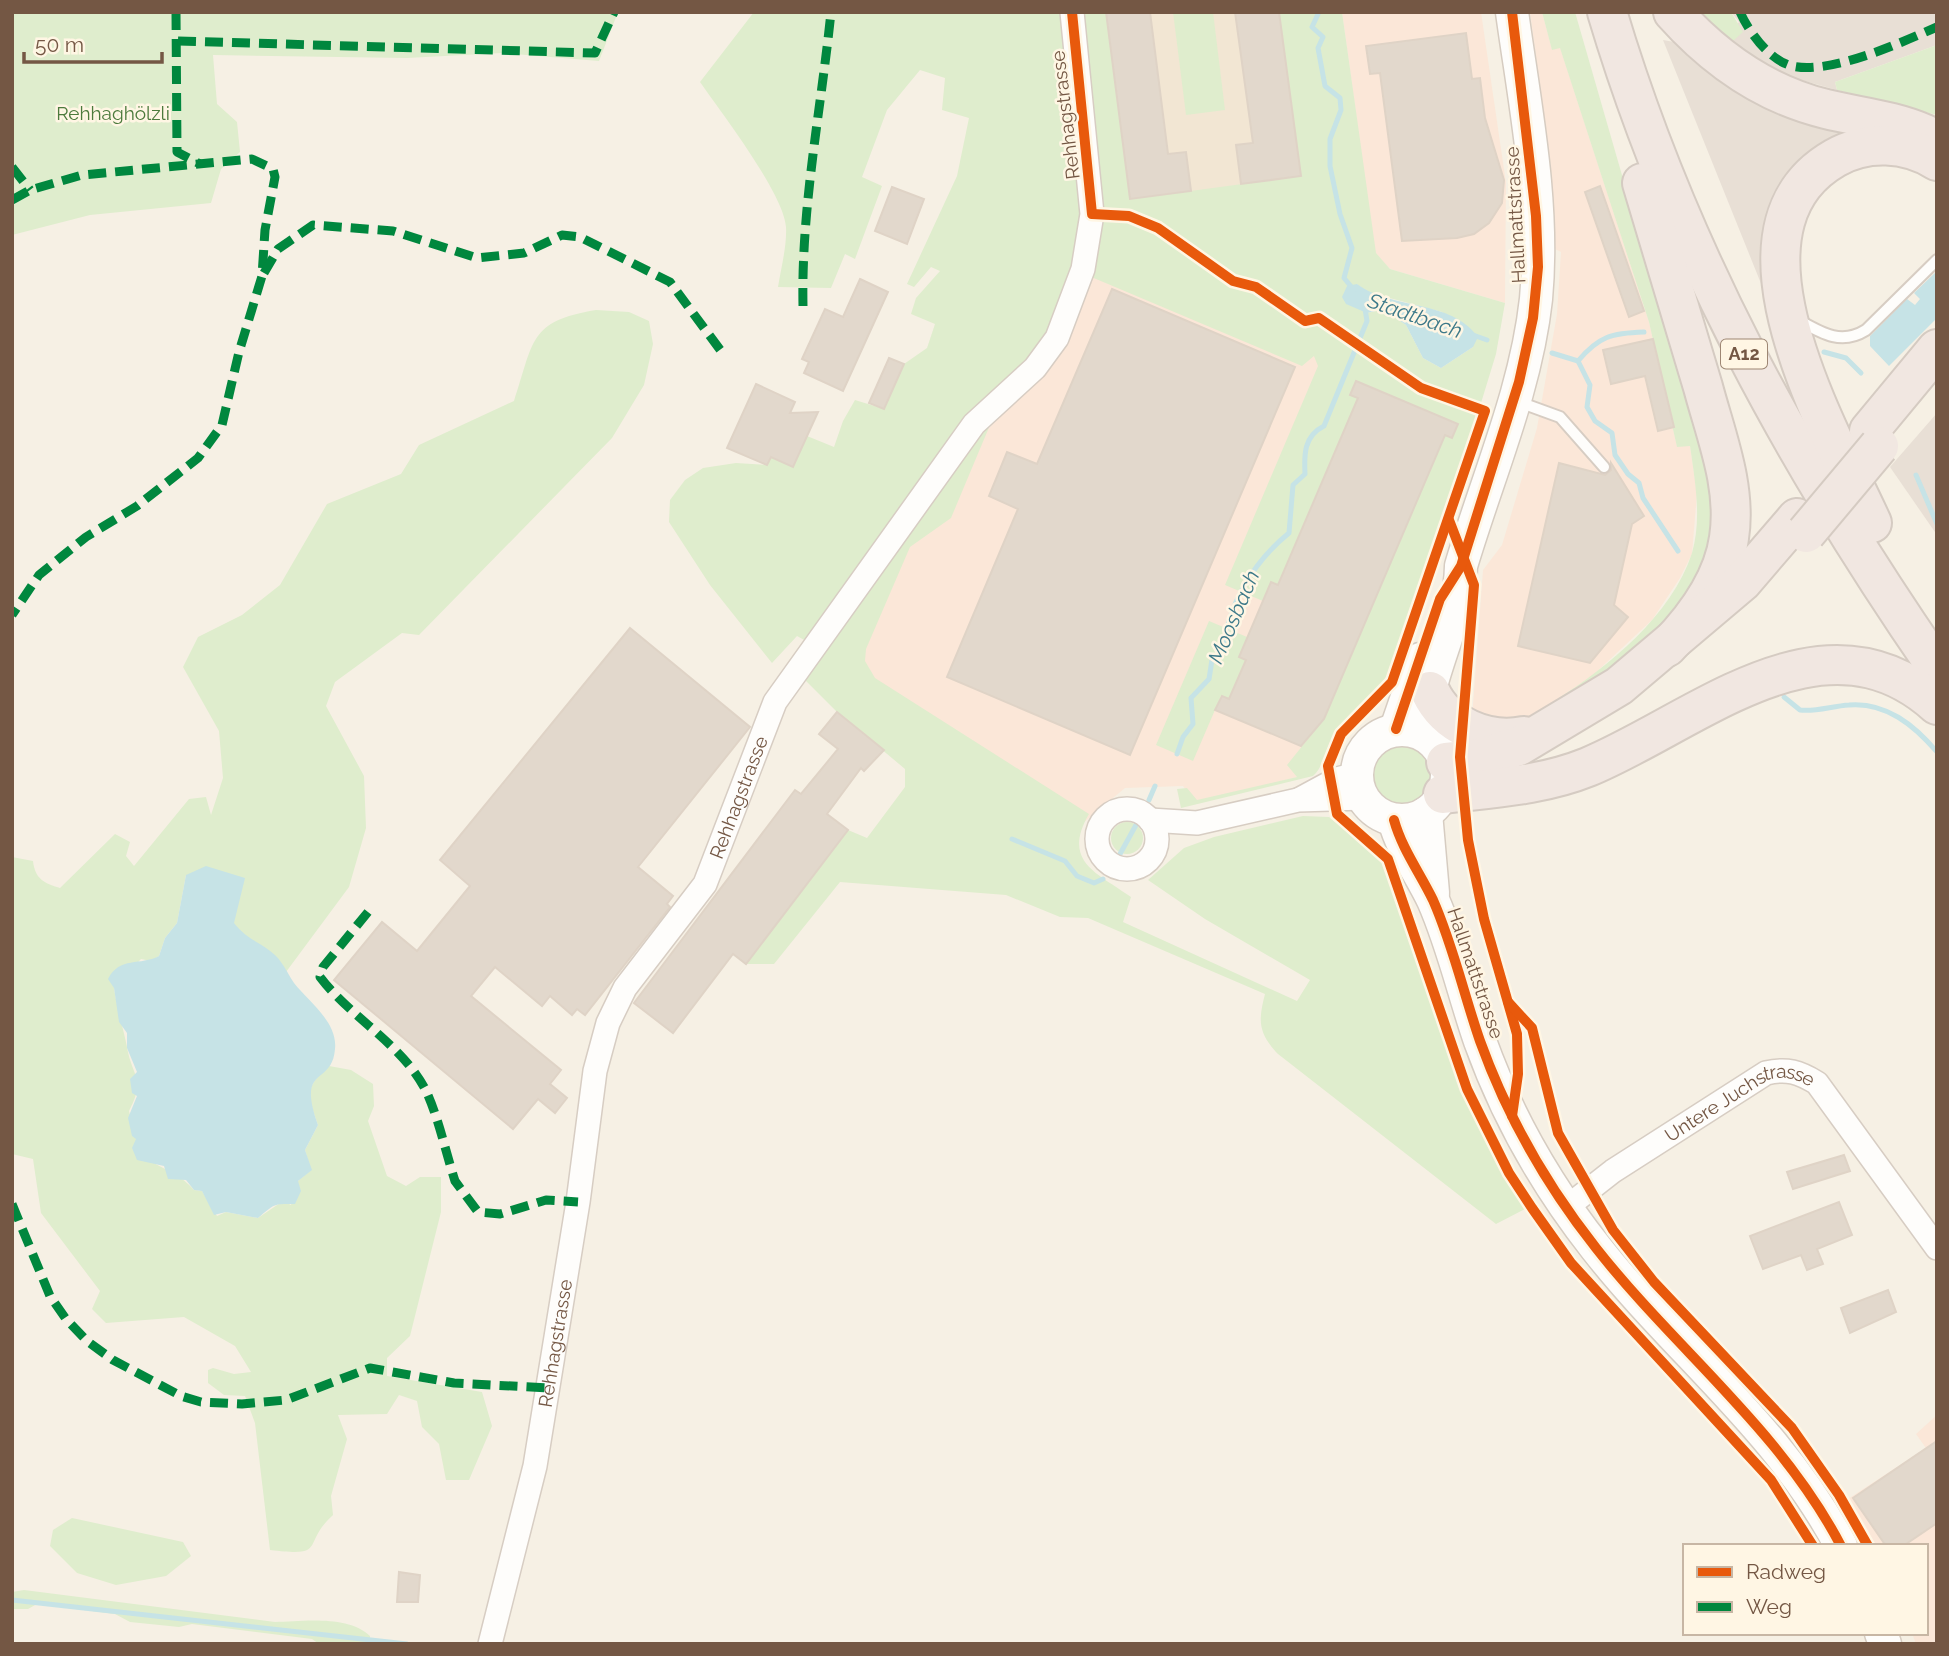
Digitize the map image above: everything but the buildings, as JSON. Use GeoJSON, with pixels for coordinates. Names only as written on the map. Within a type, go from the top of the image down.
{"type":"FeatureCollection","features":[{"type":"Feature","properties":{"kind":"highway"},"geometry":{"type":"LineString","coordinates":[[1591,12],[1694,358],[1729,491],[1730,527],[1723,563],[1703,604],[1667,647]]}},
{"type":"Feature","properties":{"kind":"highway","name":"A12"},"geometry":{"type":"LineString","coordinates":[[1607,12],[1668,188],[1727,322],[1802,459],[1937,668]]}},
{"type":"Feature","properties":{"kind":"highway","name":"A12"},"geometry":{"type":"LineString","coordinates":[[1634,12],[1675,133],[1731,268],[1801,403],[1871,523],[1937,621]]}},
{"type":"Feature","properties":{"kind":"highway"},"geometry":{"type":"LineString","coordinates":[[1673,12],[1720,58],[1777,93],[1827,109],[1906,127],[1937,140]]}},
{"type":"Feature","properties":{"kind":"highway"},"geometry":{"type":"LineString","coordinates":[[1871,523],[1804,370],[1786,313],[1781,276],[1782,236],[1789,208],[1807,180],[1832,160],[1866,147],[1901,147],[1937,161]]}},
{"type":"Feature","properties":{"kind":"highway"},"geometry":{"type":"LineString","coordinates":[[1494,787],[1601,724],[1657,684],[1719,629],[1874,439],[1937,349]]}},
{"type":"Feature","properties":{"kind":"highway"},"geometry":{"type":"LineString","coordinates":[[1874,439],[1937,377]]}},
{"type":"Feature","properties":{"kind":"highway"},"geometry":{"type":"LineString","coordinates":[[1427,767],[1499,753],[1592,704],[1667,647],[1801,526]]}},
{"type":"Feature","properties":{"kind":"highway"},"geometry":{"type":"LineString","coordinates":[[1427,767],[1494,787],[1537,784],[1588,767],[1753,683],[1810,666],[1840,666],[1897,679],[1937,705]]}},
{"type":"Feature","properties":{"kind":"highway"},"geometry":{"type":"LineString","coordinates":[[1430,691],[1444,712],[1483,735],[1515,738],[1537,734]]}},
{"type":"Feature","properties":{"kind":"main road","name":"Hallmattstrasse"},"geometry":{"type":"LineString","coordinates":[[1427,767],[1440,599],[1461,566],[1514,400],[1533,318],[1538,256],[1533,178],[1511,12]]}},
{"type":"Feature","properties":{"kind":"main road","name":"Hallmattstrasse"},"geometry":{"type":"LineString","coordinates":[[1433,901],[1424,715],[1461,594],[1461,566]]}},
{"type":"Feature","properties":{"kind":"main road"},"geometry":{"type":"LineString","coordinates":[[1377,737],[1427,767],[1407,820],[1394,820],[1376,811],[1361,786],[1368,746],[1377,737]]}},
{"type":"Feature","properties":{"kind":"main road","name":"Hallmattstrasse"},"geometry":{"type":"LineString","coordinates":[[1394,820],[1401,843],[1433,901],[1485,1054],[1531,1153],[1567,1207],[1626,1284],[1774,1443],[1819,1506],[1840,1544]]}},
{"type":"Feature","properties":{"kind":"street","name":"Rehhagstrasse"},"geometry":{"type":"LineString","coordinates":[[490,1644],[536,1466],[578,1202],[595,1072],[608,1023],[625,988],[705,884],[775,702],[974,424],[1035,368],[1057,338],[1083,269],[1092,214],[1072,12]]}},
{"type":"Feature","properties":{"kind":"street"},"geometry":{"type":"LineString","coordinates":[[1197,823],[1155,852],[1141,866],[1126,870],[1104,859],[1097,843],[1100,826],[1112,813],[1133,810],[1150,820],[1197,823],[1298,800],[1337,779],[1361,786]]}},
{"type":"Feature","properties":{"kind":"street"},"geometry":{"type":"LineString","coordinates":[[1150,820],[1158,839],[1155,852]]}},
{"type":"Feature","properties":{"kind":"street","name":"Untere Juchstrasse"},"geometry":{"type":"LineString","coordinates":[[1567,1207],[1613,1171],[1766,1073],[1782,1069],[1800,1073],[1817,1083],[1937,1248]]}},
{"type":"Feature","properties":{"kind":"lane"},"geometry":{"type":"LineString","coordinates":[[1786,313],[1821,333],[1838,339],[1855,337],[1866,330],[1937,260]]}},
{"type":"Feature","properties":{"kind":"lane"},"geometry":{"type":"LineString","coordinates":[[1514,400],[1560,417],[1604,467]]}},
{"type":"Feature","properties":{"kind":"shaded area"},"geometry":{"type":"Polygon","coordinates":[[[1081,12],[1291,12],[1315,207],[1091,265],[1081,12]]]}},
{"type":"Feature","properties":{"kind":"shaded area"},"geometry":{"type":"Polygon","coordinates":[[[1342,12],[1481,12],[1506,183],[1505,303],[1390,269],[1375,253],[1342,12]]]}},
{"type":"Feature","properties":{"kind":"shaded area"},"geometry":{"type":"Polygon","coordinates":[[[1530,12],[1542,12],[1552,49],[1560,47],[1649,322],[1677,446],[1690,446],[1697,493],[1692,554],[1680,578],[1652,620],[1591,677],[1556,700],[1560,707],[1519,726],[1472,718],[1483,570],[1502,545],[1537,428],[1557,314],[1561,252],[1555,249],[1543,109],[1530,12]]]}},
{"type":"Feature","properties":{"kind":"shaded area"},"geometry":{"type":"Polygon","coordinates":[[[1731,12],[1937,12],[1937,45],[1835,82],[1837,90],[1773,72],[1724,41],[1739,22],[1731,12]]]}},
{"type":"Feature","properties":{"kind":"shaded area"},"geometry":{"type":"Polygon","coordinates":[[[1663,40],[1674,42],[1743,96],[1848,122],[1847,139],[1764,291],[1663,40]]]}},
{"type":"Feature","properties":{"kind":"shaded area"},"geometry":{"type":"Polygon","coordinates":[[[1091,265],[1313,355],[1463,422],[1312,773],[1196,804],[1183,786],[1125,788],[1071,833],[835,673],[965,452],[1054,363],[1091,265]]]}},
{"type":"Feature","properties":{"kind":"shaded area"},"geometry":{"type":"Polygon","coordinates":[[[1937,413],[1937,535],[1890,467],[1937,413]]]}},
{"type":"Feature","properties":{"kind":"shaded area"},"geometry":{"type":"Polygon","coordinates":[[[1937,1415],[1937,1644],[1916,1644],[1913,1635],[1928,1635],[1928,1544],[1874,1544],[1848,1499],[1926,1448],[1916,1434],[1937,1415]]]}},
{"type":"Feature","properties":{"kind":"green space","name":"Rehhaghölzli"},"geometry":{"type":"Polygon","coordinates":[[[12,12],[618,12],[599,61],[502,53],[407,58],[213,55],[217,104],[237,122],[240,152],[221,169],[211,203],[90,215],[12,235],[12,12]]]}},
{"type":"Feature","properties":{"kind":"green space"},"geometry":{"type":"Polygon","coordinates":[[[754,12],[1064,12],[1089,209],[1079,257],[1041,350],[806,641],[797,636],[772,663],[710,585],[669,522],[670,500],[685,480],[703,468],[736,463],[767,465],[771,457],[793,467],[807,436],[834,447],[843,421],[855,400],[884,409],[904,364],[927,348],[935,324],[911,314],[916,298],[940,271],[931,267],[914,287],[907,284],[957,176],[969,118],[942,110],[945,78],[920,70],[887,110],[862,177],[882,186],[855,259],[845,254],[831,288],[778,287],[785,249],[786,227],[783,213],[750,153],[700,82],[754,12]]]}},
{"type":"Feature","properties":{"kind":"green space"},"geometry":{"type":"Polygon","coordinates":[[[1079,12],[1106,12],[1131,199],[1301,176],[1279,12],[1342,12],[1376,253],[1390,269],[1505,303],[1496,354],[1481,403],[1466,407],[1477,417],[1468,449],[1391,670],[1343,722],[1313,776],[1181,808],[1177,789],[1187,788],[1197,800],[1297,777],[1287,765],[1324,719],[1445,435],[1457,424],[1356,381],[1350,394],[1358,398],[1278,585],[1271,582],[1263,601],[1225,585],[1318,366],[1314,356],[1302,366],[1089,276],[1057,359],[990,425],[951,518],[910,547],[866,649],[865,661],[875,678],[1089,814],[1081,830],[1081,855],[1096,873],[1131,897],[1123,922],[1297,1001],[1310,980],[1205,919],[1148,880],[1184,848],[1214,837],[1303,816],[1329,817],[1381,859],[1469,1107],[1499,1168],[1525,1209],[1496,1224],[1278,1054],[1267,1040],[1261,1026],[1265,994],[1088,918],[1060,917],[1006,895],[840,882],[774,964],[746,964],[848,830],[867,838],[905,787],[905,769],[837,712],[801,676],[981,427],[1046,365],[1090,265],[1079,12]],[[1357,284],[1367,313],[1383,309],[1406,325],[1423,358],[1441,368],[1473,347],[1442,312],[1367,292],[1357,284]]]}},
{"type":"Feature","properties":{"kind":"green space"},"geometry":{"type":"Polygon","coordinates":[[[1173,12],[1213,12],[1225,110],[1186,115],[1173,12]]]}},
{"type":"Feature","properties":{"kind":"green space"},"geometry":{"type":"Polygon","coordinates":[[[1542,12],[1575,12],[1696,432],[1699,431],[1715,510],[1712,542],[1701,572],[1685,600],[1638,648],[1560,707],[1556,700],[1617,655],[1654,618],[1670,597],[1683,576],[1692,553],[1697,513],[1690,446],[1677,447],[1649,322],[1560,48],[1552,50],[1542,12]]]}},
{"type":"Feature","properties":{"kind":"green space"},"geometry":{"type":"Polygon","coordinates":[[[1691,12],[1731,12],[1743,32],[1733,41],[1724,41],[1691,12]]]}},
{"type":"Feature","properties":{"kind":"green space"},"geometry":{"type":"Polygon","coordinates":[[[1937,45],[1937,115],[1837,90],[1835,82],[1937,45]]]}},
{"type":"Feature","properties":{"kind":"green space"},"geometry":{"type":"Polygon","coordinates":[[[596,310],[629,312],[649,321],[653,344],[644,385],[612,438],[419,635],[402,633],[335,682],[326,706],[364,776],[366,828],[349,887],[286,972],[275,956],[245,938],[186,875],[177,923],[165,938],[159,956],[151,961],[141,959],[114,988],[137,1084],[129,1111],[139,1145],[152,1162],[180,1177],[194,1190],[202,1191],[217,1216],[226,1212],[258,1218],[283,1201],[291,1205],[298,1181],[311,1170],[305,1150],[318,1125],[310,1099],[311,1087],[329,1066],[351,1070],[373,1084],[374,1106],[368,1121],[387,1176],[406,1186],[420,1177],[441,1177],[441,1212],[410,1336],[387,1358],[387,1376],[482,1392],[492,1426],[469,1480],[446,1480],[439,1444],[422,1427],[417,1401],[399,1395],[387,1414],[338,1415],[347,1439],[331,1496],[333,1515],[307,1550],[270,1550],[255,1423],[245,1396],[224,1395],[208,1383],[208,1370],[213,1368],[234,1374],[251,1372],[235,1346],[184,1317],[106,1323],[92,1309],[100,1291],[41,1213],[33,1159],[12,1154],[12,857],[33,861],[41,879],[60,888],[115,834],[130,842],[126,856],[134,866],[189,799],[206,797],[211,815],[223,778],[219,731],[183,667],[198,637],[242,615],[280,585],[327,504],[401,474],[419,445],[514,401],[531,349],[545,328],[574,315],[596,310]]]}},
{"type":"Feature","properties":{"kind":"green space"},"geometry":{"type":"Polygon","coordinates":[[[1209,621],[1247,637],[1239,657],[1246,660],[1229,699],[1221,696],[1193,761],[1156,745],[1209,621]]]}},
{"type":"Feature","properties":{"kind":"green space"},"geometry":{"type":"Polygon","coordinates":[[[1401,742],[1413,744],[1423,751],[1430,761],[1430,785],[1423,795],[1413,802],[1401,804],[1389,802],[1379,795],[1372,785],[1370,773],[1372,761],[1379,751],[1389,744],[1401,742]]]}},
{"type":"Feature","properties":{"kind":"green space"},"geometry":{"type":"Polygon","coordinates":[[[1127,822],[1138,827],[1143,838],[1138,849],[1127,854],[1116,849],[1111,838],[1116,827],[1127,822]]]}},
{"type":"Feature","properties":{"kind":"green space"},"geometry":{"type":"Polygon","coordinates":[[[72,1518],[183,1542],[191,1556],[166,1576],[116,1585],[77,1573],[50,1546],[53,1530],[72,1518]]]}},
{"type":"Feature","properties":{"kind":"green space"},"geometry":{"type":"Polygon","coordinates":[[[24,1590],[275,1622],[338,1622],[361,1629],[370,1636],[370,1644],[319,1644],[312,1639],[192,1624],[179,1627],[130,1622],[115,1614],[37,1604],[28,1609],[12,1609],[12,1592],[24,1590]]]}},
{"type":"Feature","properties":{"kind":"water"},"geometry":{"type":"Polygon","coordinates":[[[1937,271],[1937,318],[1889,366],[1870,346],[1870,336],[1907,299],[1915,305],[1920,299],[1914,293],[1937,271]]]}},
{"type":"Feature","properties":{"kind":"water"},"geometry":{"type":"Polygon","coordinates":[[[1357,284],[1387,298],[1453,316],[1478,337],[1473,347],[1441,368],[1423,358],[1406,325],[1383,309],[1367,313],[1346,304],[1342,297],[1347,286],[1357,284]]]}},
{"type":"Feature","properties":{"kind":"water"},"geometry":{"type":"Polygon","coordinates":[[[206,866],[245,878],[234,923],[244,934],[279,959],[294,983],[327,1021],[335,1039],[333,1061],[317,1078],[311,1093],[318,1125],[305,1150],[312,1170],[298,1181],[301,1191],[295,1204],[275,1205],[258,1218],[226,1212],[214,1215],[202,1191],[194,1190],[186,1180],[168,1179],[164,1166],[137,1160],[132,1148],[136,1139],[132,1136],[128,1118],[137,1096],[132,1093],[130,1079],[137,1072],[127,1048],[127,1033],[119,1022],[114,988],[108,979],[124,964],[159,956],[165,938],[177,923],[186,875],[206,866]]]}},
{"type":"Feature","properties":{"kind":"waterway","name":"Stadtbach"},"geometry":{"type":"LineString","coordinates":[[1319,12],[1312,27],[1323,37],[1318,48],[1325,86],[1340,98],[1341,110],[1330,139],[1330,166],[1340,214],[1352,248],[1344,278],[1354,290]]}},
{"type":"Feature","properties":{"kind":"waterway","name":"Moosbach"},"geometry":{"type":"LineString","coordinates":[[1177,754],[1183,737],[1193,724],[1191,698],[1209,679],[1212,660],[1222,653],[1230,618],[1244,586],[1264,558],[1289,533],[1293,485],[1305,474],[1309,440],[1324,426],[1367,321],[1365,309]]}},
{"type":"Feature","properties":{"kind":"waterway"},"geometry":{"type":"LineString","coordinates":[[1578,361],[1600,341],[1623,333],[1644,332]]}},
{"type":"Feature","properties":{"kind":"waterway","name":"Stadtbach"},"geometry":{"type":"LineString","coordinates":[[1473,335],[1487,340]]}},
{"type":"Feature","properties":{"kind":"waterway"},"geometry":{"type":"LineString","coordinates":[[1824,352],[1846,358],[1861,373]]}},
{"type":"Feature","properties":{"kind":"waterway","name":"Stadtbach"},"geometry":{"type":"LineString","coordinates":[[1552,353],[1578,361],[1590,385],[1587,407],[1595,421],[1612,433],[1615,455],[1628,474],[1639,483],[1643,498],[1678,551]]}},
{"type":"Feature","properties":{"kind":"waterway"},"geometry":{"type":"LineString","coordinates":[[1916,475],[1937,524]]}},
{"type":"Feature","properties":{"kind":"waterway"},"geometry":{"type":"LineString","coordinates":[[1784,697],[1800,710],[1862,705],[1887,711],[1909,724],[1937,752]]}},
{"type":"Feature","properties":{"kind":"waterway","name":"Moosbach"},"geometry":{"type":"LineString","coordinates":[[1149,800],[1155,786]]}},
{"type":"Feature","properties":{"kind":"waterway","name":"Moosbach"},"geometry":{"type":"LineString","coordinates":[[1120,854],[1136,825]]}},
{"type":"Feature","properties":{"kind":"waterway","name":"Moosbach"},"geometry":{"type":"LineString","coordinates":[[1012,839],[1065,861],[1077,876],[1094,883],[1103,879]]}},
{"type":"Feature","properties":{"kind":"waterway"},"geometry":{"type":"LineString","coordinates":[[12,1600],[407,1644]]}},
{"type":"Feature","properties":{"kind":"marked path"},"geometry":{"type":"LineString","coordinates":[[176,12],[177,152],[200,164]]}},
{"type":"Feature","properties":{"kind":"marked path"},"geometry":{"type":"LineString","coordinates":[[178,41],[595,53],[614,12]]}},
{"type":"Feature","properties":{"kind":"marked path"},"geometry":{"type":"LineString","coordinates":[[803,306],[808,195],[831,12]]}},
{"type":"Feature","properties":{"kind":"marked path"},"geometry":{"type":"LineString","coordinates":[[1740,12],[1754,36],[1775,58],[1792,66],[1808,68],[1865,56],[1937,27]]}},
{"type":"Feature","properties":{"kind":"marked path"},"geometry":{"type":"LineString","coordinates":[[12,200],[30,190],[82,175],[252,159],[273,169],[275,177],[265,230],[262,276],[239,352],[222,425],[198,458],[137,506],[86,537],[39,575],[12,615]]}},
{"type":"Feature","properties":{"kind":"marked path"},"geometry":{"type":"LineString","coordinates":[[12,167],[30,190]]}},
{"type":"Feature","properties":{"kind":"marked path"},"geometry":{"type":"LineString","coordinates":[[264,273],[278,249],[313,225],[393,231],[477,258],[524,253],[562,235],[580,237],[670,282],[724,355]]}},
{"type":"Feature","properties":{"kind":"marked path"},"geometry":{"type":"LineString","coordinates":[[368,912],[323,967],[320,977],[347,1006],[392,1046],[417,1076],[435,1114],[455,1181],[478,1212],[500,1214],[546,1200],[578,1202]]}},
{"type":"Feature","properties":{"kind":"marked path"},"geometry":{"type":"LineString","coordinates":[[12,1204],[50,1296],[66,1319],[87,1341],[113,1360],[181,1396],[201,1402],[242,1404],[286,1400],[370,1368],[454,1383],[549,1388]]}},
{"type":"Feature","properties":{"kind":"cycle path"},"geometry":{"type":"LineString","coordinates":[[1072,12],[1092,214],[1129,216],[1158,228],[1233,281],[1256,287],[1305,321],[1319,318],[1421,388],[1485,411],[1392,682],[1341,734],[1328,766],[1337,814],[1388,859],[1467,1089],[1509,1173],[1571,1263],[1771,1480],[1812,1544]]}},
{"type":"Feature","properties":{"kind":"cycle path"},"geometry":{"type":"LineString","coordinates":[[1396,729],[1440,599],[1461,566],[1519,382],[1533,318],[1538,267],[1536,216],[1512,12]]}},
{"type":"Feature","properties":{"kind":"cycle path"},"geometry":{"type":"LineString","coordinates":[[1449,520],[1474,585],[1460,757],[1468,840],[1484,919],[1517,1034],[1518,1074],[1512,1116]]}},
{"type":"Feature","properties":{"kind":"cycle path"},"geometry":{"type":"LineString","coordinates":[[1394,820],[1440,917],[1491,1069],[1516,1123],[1545,1175],[1578,1224],[1627,1285],[1726,1391],[1788,1464],[1840,1544]]}},
{"type":"Feature","properties":{"kind":"cycle path"},"geometry":{"type":"LineString","coordinates":[[1508,1002],[1532,1028],[1558,1133],[1613,1230],[1654,1282],[1792,1428],[1839,1495],[1867,1544]]}}]}
